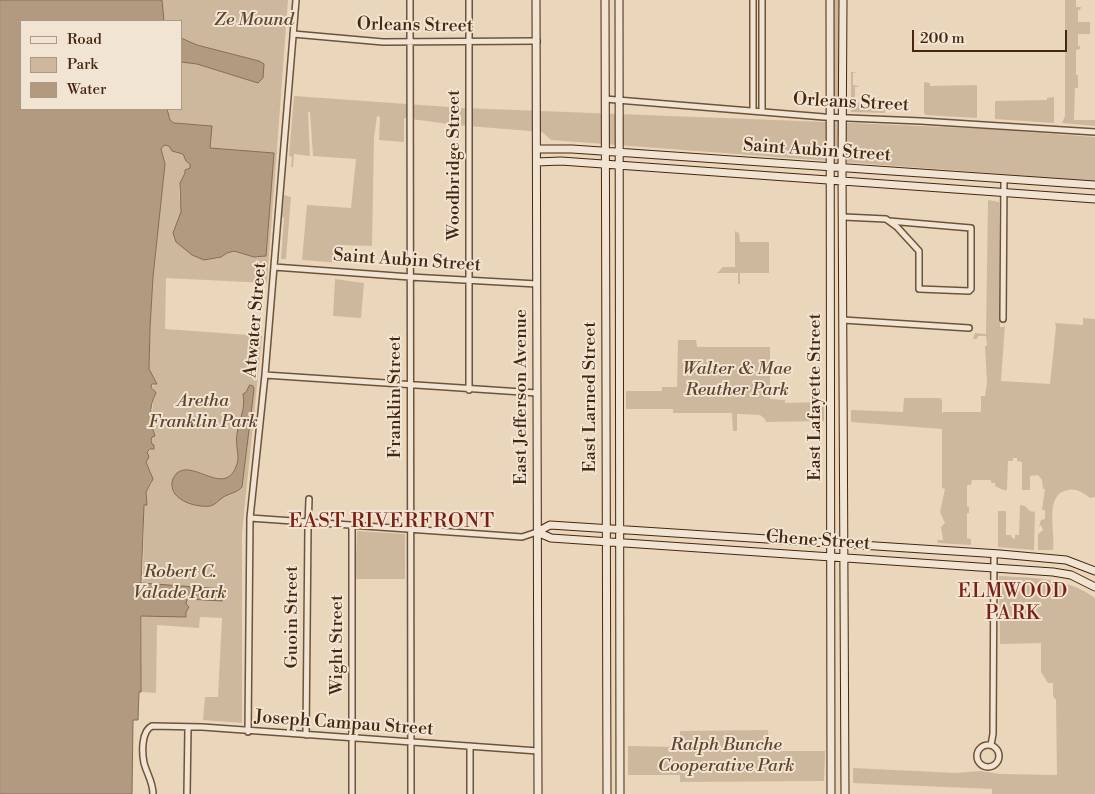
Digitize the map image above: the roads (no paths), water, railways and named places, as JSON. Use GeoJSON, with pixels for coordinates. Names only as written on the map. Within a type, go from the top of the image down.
{"type":"FeatureCollection","features":[{"type":"Feature","properties":{"kind":"street","name":"Atwater Street"},"geometry":{"type":"LineString","coordinates":[[248,732],[250,518],[265,375],[296,0]]}},
{"type":"Feature","properties":{"kind":"street","name":"Franklin Street"},"geometry":{"type":"LineString","coordinates":[[410,0],[411,794]]}},
{"type":"Feature","properties":{"kind":"street","name":"Woodbridge Street"},"geometry":{"type":"LineString","coordinates":[[469,0],[469,390]]}},
{"type":"Feature","properties":{"kind":"street","name":"East Jefferson Avenue"},"geometry":{"type":"LineString","coordinates":[[536,0],[538,794]]}},
{"type":"Feature","properties":{"kind":"street","name":"East Larned Street"},"geometry":{"type":"LineString","coordinates":[[605,0],[607,792]]}},
{"type":"Feature","properties":{"kind":"street","name":"East Larned Street"},"geometry":{"type":"LineString","coordinates":[[619,0],[620,792]]}},
{"type":"Feature","properties":{"kind":"street"},"geometry":{"type":"LineString","coordinates":[[753,0],[753,111]]}},
{"type":"Feature","properties":{"kind":"street"},"geometry":{"type":"LineString","coordinates":[[762,0],[762,112]]}},
{"type":"Feature","properties":{"kind":"street","name":"East Lafayette Street"},"geometry":{"type":"LineString","coordinates":[[830,0],[832,794]]}},
{"type":"Feature","properties":{"kind":"street","name":"East Lafayette Street"},"geometry":{"type":"LineString","coordinates":[[843,0],[845,794]]}},
{"type":"Feature","properties":{"kind":"street","name":"Orleans Street"},"geometry":{"type":"LineString","coordinates":[[293,34],[384,42],[536,41]]}},
{"type":"Feature","properties":{"kind":"street"},"geometry":{"type":"LineString","coordinates":[[605,47],[619,47]]}},
{"type":"Feature","properties":{"kind":"street"},"geometry":{"type":"LineString","coordinates":[[752,52],[762,52]]}},
{"type":"Feature","properties":{"kind":"street"},"geometry":{"type":"LineString","coordinates":[[605,83],[611,87],[619,85]]}},
{"type":"Feature","properties":{"kind":"street","name":"Orleans Street"},"geometry":{"type":"LineString","coordinates":[[606,99],[831,118],[1095,132]]}},
{"type":"Feature","properties":{"kind":"street"},"geometry":{"type":"LineString","coordinates":[[830,102],[839,105],[844,99]]}},
{"type":"Feature","properties":{"kind":"street","name":"Saint Aubin Street"},"geometry":{"type":"LineString","coordinates":[[537,149],[593,151],[1095,186]]}},
{"type":"Feature","properties":{"kind":"street"},"geometry":{"type":"LineString","coordinates":[[557,150],[555,155],[557,161]]}},
{"type":"Feature","properties":{"kind":"street"},"geometry":{"type":"LineString","coordinates":[[591,163],[594,158],[593,151]]}},
{"type":"Feature","properties":{"kind":"street"},"geometry":{"type":"LineString","coordinates":[[632,167],[630,160],[633,154]]}},
{"type":"Feature","properties":{"kind":"street"},"geometry":{"type":"LineString","coordinates":[[725,174],[726,160]]}},
{"type":"Feature","properties":{"kind":"street","name":"Saint Aubin Street"},"geometry":{"type":"LineString","coordinates":[[537,162],[591,163],[1095,199]]}},
{"type":"Feature","properties":{"kind":"street"},"geometry":{"type":"LineString","coordinates":[[816,180],[819,174],[818,166]]}},
{"type":"Feature","properties":{"kind":"street"},"geometry":{"type":"LineString","coordinates":[[857,183],[855,176],[858,169]]}},
{"type":"Feature","properties":{"kind":"street"},"geometry":{"type":"LineString","coordinates":[[606,178],[612,176],[619,178]]}},
{"type":"Feature","properties":{"kind":"street"},"geometry":{"type":"LineString","coordinates":[[1003,319],[1004,179]]}},
{"type":"Feature","properties":{"kind":"street"},"geometry":{"type":"LineString","coordinates":[[830,197],[838,193],[843,194]]}},
{"type":"Feature","properties":{"kind":"street"},"geometry":{"type":"LineString","coordinates":[[844,217],[882,218],[889,221],[971,228],[969,291],[919,289],[919,251],[889,221]]}},
{"type":"Feature","properties":{"kind":"street"},"geometry":{"type":"LineString","coordinates":[[606,246],[619,246]]}},
{"type":"Feature","properties":{"kind":"street"},"geometry":{"type":"LineString","coordinates":[[830,259],[844,259]]}},
{"type":"Feature","properties":{"kind":"street","name":"Saint Aubin Street"},"geometry":{"type":"LineString","coordinates":[[274,267],[537,284]]}},
{"type":"Feature","properties":{"kind":"street"},"geometry":{"type":"LineString","coordinates":[[844,320],[969,328]]}},
{"type":"Feature","properties":{"kind":"street"},"geometry":{"type":"LineString","coordinates":[[606,352],[620,352]]}},
{"type":"Feature","properties":{"kind":"street"},"geometry":{"type":"LineString","coordinates":[[265,375],[537,394]]}},
{"type":"Feature","properties":{"kind":"street"},"geometry":{"type":"LineString","coordinates":[[831,405],[844,405]]}},
{"type":"Feature","properties":{"kind":"street","name":"Guoin Street"},"geometry":{"type":"LineString","coordinates":[[306,735],[308,522],[310,499]]}},
{"type":"Feature","properties":{"kind":"street"},"geometry":{"type":"LineString","coordinates":[[606,513],[613,517],[620,513]]}},
{"type":"Feature","properties":{"kind":"street","name":"Chene Street"},"geometry":{"type":"LineString","coordinates":[[250,518],[522,537],[550,525],[560,525],[1066,560],[1095,571]]}},
{"type":"Feature","properties":{"kind":"street"},"geometry":{"type":"LineString","coordinates":[[558,539],[555,532],[560,525]]}},
{"type":"Feature","properties":{"kind":"street","name":"Wight Street"},"geometry":{"type":"LineString","coordinates":[[352,526],[352,794]]}},
{"type":"Feature","properties":{"kind":"street"},"geometry":{"type":"LineString","coordinates":[[590,541],[594,535],[591,528]]}},
{"type":"Feature","properties":{"kind":"street"},"geometry":{"type":"LineString","coordinates":[[831,529],[836,533],[845,531]]}},
{"type":"Feature","properties":{"kind":"street"},"geometry":{"type":"LineString","coordinates":[[634,544],[631,537],[636,530]]}},
{"type":"Feature","properties":{"kind":"street","name":"Chene Street"},"geometry":{"type":"LineString","coordinates":[[537,532],[558,539],[1062,573],[1078,578],[1095,587]]}},
{"type":"Feature","properties":{"kind":"street"},"geometry":{"type":"LineString","coordinates":[[693,534],[693,547]]}},
{"type":"Feature","properties":{"kind":"street"},"geometry":{"type":"LineString","coordinates":[[757,538],[757,551]]}},
{"type":"Feature","properties":{"kind":"street"},"geometry":{"type":"LineString","coordinates":[[816,542],[819,550],[816,555]]}},
{"type":"Feature","properties":{"kind":"street"},"geometry":{"type":"LineString","coordinates":[[859,558],[857,552],[861,545]]}},
{"type":"Feature","properties":{"kind":"street"},"geometry":{"type":"LineString","coordinates":[[606,555],[614,553],[620,556]]}},
{"type":"Feature","properties":{"kind":"street"},"geometry":{"type":"LineString","coordinates":[[991,745],[993,734],[994,554]]}},
{"type":"Feature","properties":{"kind":"street"},"geometry":{"type":"LineString","coordinates":[[831,572],[838,569],[845,573]]}},
{"type":"Feature","properties":{"kind":"street"},"geometry":{"type":"LineString","coordinates":[[831,692],[845,692]]}},
{"type":"Feature","properties":{"kind":"street"},"geometry":{"type":"LineString","coordinates":[[607,695],[620,695]]}},
{"type":"Feature","properties":{"kind":"street","name":"Joseph Campau Street"},"geometry":{"type":"LineString","coordinates":[[153,794],[153,785],[144,760],[144,734],[149,727],[156,726],[538,751]]}},
{"type":"Feature","properties":{"kind":"street"},"geometry":{"type":"LineString","coordinates":[[187,794],[188,728]]}},
{"type":"Feature","properties":{"kind":"street"},"geometry":{"type":"LineString","coordinates":[[991,745],[997,748],[999,758],[993,766],[982,765],[978,759],[978,751],[983,746],[991,745]]}},
{"type":"Feature","properties":{"kind":"street"},"geometry":{"type":"LineString","coordinates":[[470,746],[470,794]]}},
{"type":"Feature","properties":{"kind":"street"},"geometry":{"type":"LineString","coordinates":[[607,792],[620,792]]}},
{"type":"Feature","properties":{"kind":"water"},"geometry":{"type":"Polygon","coordinates":[[[0,0],[162,0],[164,20],[20,20],[20,110],[167,110],[170,120],[174,123],[212,126],[210,148],[274,153],[266,256],[254,257],[234,251],[221,257],[204,260],[192,255],[176,242],[173,233],[181,212],[180,183],[185,170],[190,168],[190,164],[186,161],[183,154],[172,151],[169,146],[164,145],[161,149],[165,164],[153,277],[149,369],[157,384],[152,384],[151,386],[156,393],[153,398],[151,414],[155,436],[151,440],[154,449],[150,449],[147,452],[149,457],[146,462],[153,479],[146,492],[147,505],[144,505],[141,583],[223,589],[222,601],[187,599],[186,604],[189,607],[186,617],[141,616],[141,692],[139,692],[138,720],[133,720],[132,794],[0,794],[0,0]]]}},
{"type":"Feature","properties":{"kind":"water"},"geometry":{"type":"Polygon","coordinates":[[[182,38],[197,45],[259,61],[264,64],[263,78],[258,83],[197,64],[182,62],[182,38]]]}},
{"type":"Feature","properties":{"kind":"water"},"geometry":{"type":"Polygon","coordinates":[[[250,385],[254,389],[242,487],[210,506],[198,506],[185,502],[172,489],[172,480],[177,473],[184,470],[192,471],[218,479],[232,474],[238,461],[237,438],[243,409],[243,394],[250,385]]]}},
{"type":"Feature","properties":{"kind":"district","name":"EAST RIVERFRONT"},"geometry":{"type":"Point","coordinates":[392,522]}},
{"type":"Feature","properties":{"kind":"district","name":"ELMWOOD PARK"},"geometry":{"type":"Point","coordinates":[1013,603]}},
{"type":"Feature","properties":{"kind":"park label","name":"Ze Mound"},"geometry":{"type":"Point","coordinates":[254,21]}},
{"type":"Feature","properties":{"kind":"park label","name":"Walter & Mae Reuther Park"},"geometry":{"type":"Point","coordinates":[737,380]}},
{"type":"Feature","properties":{"kind":"park label","name":"Aretha Franklin Park"},"geometry":{"type":"Point","coordinates":[203,412]}},
{"type":"Feature","properties":{"kind":"park label","name":"Robert C. Valade Park"},"geometry":{"type":"Point","coordinates":[180,583]}},
{"type":"Feature","properties":{"kind":"park label","name":"Ralph Bunche Cooperative Park"},"geometry":{"type":"Point","coordinates":[726,756]}}]}
